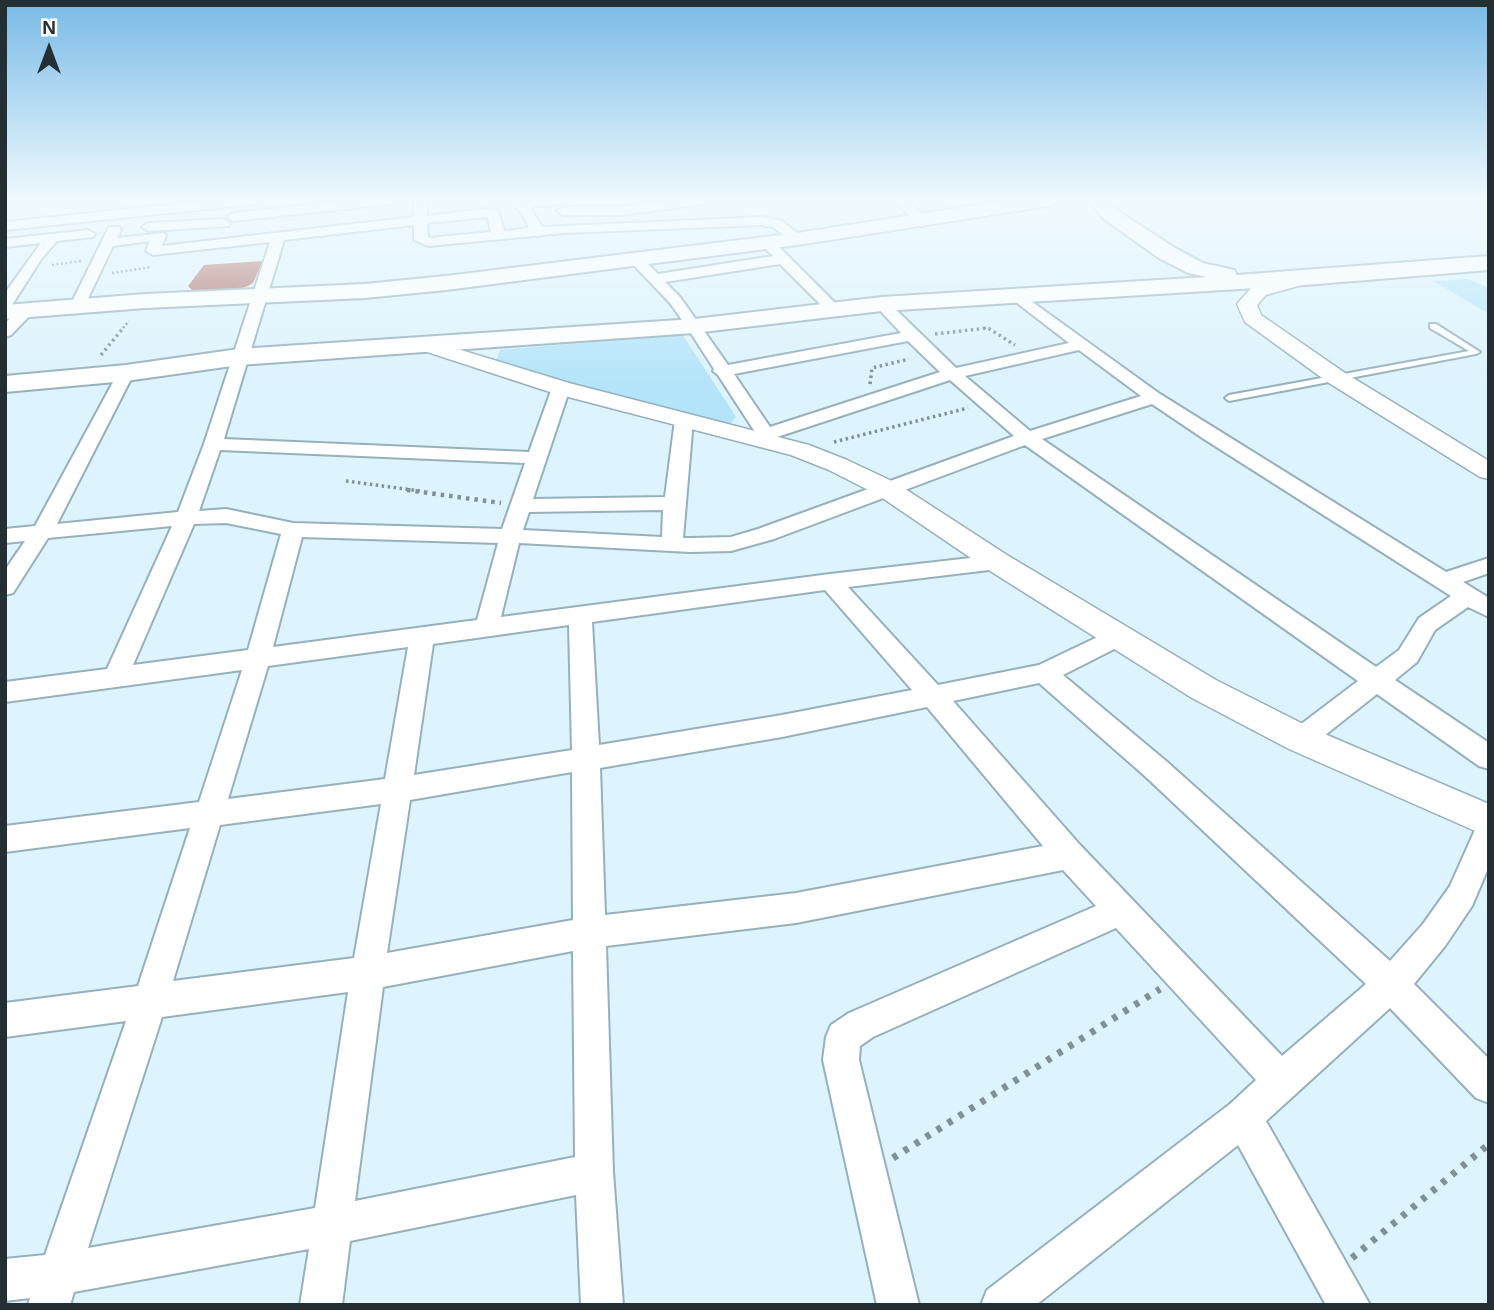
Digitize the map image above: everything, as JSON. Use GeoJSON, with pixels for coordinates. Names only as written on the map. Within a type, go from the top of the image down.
{"type":"FeatureCollection","features":[{"type":"Feature","properties":{"kind":"highway"},"geometry":{"type":"LineString","coordinates":[[12,309],[379,290],[617,261]]}},
{"type":"Feature","properties":{"kind":"highway"},"geometry":{"type":"LineString","coordinates":[[1152,261],[1169,273],[1168,286]]}},
{"type":"Feature","properties":{"kind":"highway"},"geometry":{"type":"LineString","coordinates":[[1185,261],[1196,268],[1258,281]]}},
{"type":"Feature","properties":{"kind":"highway"},"geometry":{"type":"LineString","coordinates":[[5,384],[126,373],[239,357],[694,326],[882,304],[1484,267]]}},
{"type":"Feature","properties":{"kind":"street"},"geometry":{"type":"LineString","coordinates":[[5,332],[30,261]]}},
{"type":"Feature","properties":{"kind":"street"},"geometry":{"type":"LineString","coordinates":[[78,306],[99,261]]}},
{"type":"Feature","properties":{"kind":"street"},"geometry":{"type":"LineString","coordinates":[[115,678],[186,518],[213,444],[271,261]]}},
{"type":"Feature","properties":{"kind":"street"},"geometry":{"type":"LineString","coordinates":[[637,261],[694,326],[760,436]]}},
{"type":"Feature","properties":{"kind":"street"},"geometry":{"type":"LineString","coordinates":[[654,279],[769,261]]}},
{"type":"Feature","properties":{"kind":"street"},"geometry":{"type":"LineString","coordinates":[[785,261],[834,310]]}},
{"type":"Feature","properties":{"kind":"street"},"geometry":{"type":"LineString","coordinates":[[1305,278],[1259,292],[1247,304],[1252,318],[1337,378],[1489,472]]}},
{"type":"Feature","properties":{"kind":"street"},"geometry":{"type":"LineString","coordinates":[[1015,296],[1154,398],[1478,602]]}},
{"type":"Feature","properties":{"kind":"street"},"geometry":{"type":"LineString","coordinates":[[882,304],[929,354],[1027,438],[1489,758]]}},
{"type":"Feature","properties":{"kind":"street"},"geometry":{"type":"LineString","coordinates":[[721,371],[910,336]]}},
{"type":"Feature","properties":{"kind":"street"},"geometry":{"type":"LineString","coordinates":[[425,345],[561,388],[684,420],[760,436],[800,450],[887,488],[1116,638],[1204,689],[1301,739],[1489,821]]}},
{"type":"Feature","properties":{"kind":"street"},"geometry":{"type":"LineString","coordinates":[[760,436],[952,374],[1081,345]]}},
{"type":"Feature","properties":{"kind":"street"},"geometry":{"type":"LineString","coordinates":[[5,587],[42,532],[126,373]]}},
{"type":"Feature","properties":{"kind":"street"},"geometry":{"type":"LineString","coordinates":[[486,628],[510,536],[561,388]]}},
{"type":"Feature","properties":{"kind":"street"},"geometry":{"type":"LineString","coordinates":[[5,536],[186,518],[237,517],[293,530],[672,544],[740,542],[1027,438],[1154,398]]}},
{"type":"Feature","properties":{"kind":"street"},"geometry":{"type":"LineString","coordinates":[[672,544],[684,420]]}},
{"type":"Feature","properties":{"kind":"street"},"geometry":{"type":"LineString","coordinates":[[213,444],[536,458]]}},
{"type":"Feature","properties":{"kind":"street"},"geometry":{"type":"LineString","coordinates":[[520,506],[674,503]]}},
{"type":"Feature","properties":{"kind":"street"},"geometry":{"type":"LineString","coordinates":[[54,1289],[151,999],[258,659],[293,530]]}},
{"type":"Feature","properties":{"kind":"street"},"geometry":{"type":"LineString","coordinates":[[5,692],[997,562]]}},
{"type":"Feature","properties":{"kind":"street"},"geometry":{"type":"LineString","coordinates":[[1445,580],[1489,565]]}},
{"type":"Feature","properties":{"kind":"street"},"geometry":{"type":"LineString","coordinates":[[830,582],[931,694],[1069,855],[1281,1081]]}},
{"type":"Feature","properties":{"kind":"street"},"geometry":{"type":"LineString","coordinates":[[1301,739],[1408,656],[1427,624],[1478,602]]}},
{"type":"Feature","properties":{"kind":"street"},"geometry":{"type":"LineString","coordinates":[[580,616],[586,757],[594,1172],[602,1305]]}},
{"type":"Feature","properties":{"kind":"street"},"geometry":{"type":"LineString","coordinates":[[321,1305],[368,973],[422,637]]}},
{"type":"Feature","properties":{"kind":"street"},"geometry":{"type":"LineString","coordinates":[[5,839],[397,790],[782,726],[1044,673],[1116,638]]}},
{"type":"Feature","properties":{"kind":"street"},"geometry":{"type":"LineString","coordinates":[[1044,673],[1166,778],[1391,985],[1489,1085]]}},
{"type":"Feature","properties":{"kind":"street"},"geometry":{"type":"LineString","coordinates":[[1002,1305],[1243,1117],[1391,985],[1448,918],[1461,896],[1489,830]]}},
{"type":"Feature","properties":{"kind":"street"},"geometry":{"type":"LineString","coordinates":[[5,1020],[368,973],[588,933],[796,908],[1069,855]]}},
{"type":"Feature","properties":{"kind":"street"},"geometry":{"type":"LineString","coordinates":[[898,1305],[841,1060],[843,1037],[861,1025],[1121,910]]}},
{"type":"Feature","properties":{"kind":"street"},"geometry":{"type":"LineString","coordinates":[[1243,1117],[1349,1305]]}},
{"type":"Feature","properties":{"kind":"street"},"geometry":{"type":"LineString","coordinates":[[5,1280],[54,1289],[334,1225],[594,1172]]}},
{"type":"Feature","properties":{"kind":"lane"},"geometry":{"type":"LineString","coordinates":[[1229,398],[1476,352],[1433,326]]}},
{"type":"Feature","properties":{"kind":"path"},"geometry":{"type":"LineString","coordinates":[[85,376],[129,322]]}},
{"type":"Feature","properties":{"kind":"path"},"geometry":{"type":"LineString","coordinates":[[910,336],[988,328],[1017,346],[1024,356]]}},
{"type":"Feature","properties":{"kind":"path"},"geometry":{"type":"LineString","coordinates":[[884,395],[870,384],[872,368],[929,354]]}},
{"type":"Feature","properties":{"kind":"path"},"geometry":{"type":"LineString","coordinates":[[800,450],[985,404]]}},
{"type":"Feature","properties":{"kind":"path"},"geometry":{"type":"LineString","coordinates":[[346,481],[520,506]]}},
{"type":"Feature","properties":{"kind":"path"},"geometry":{"type":"LineString","coordinates":[[866,1174],[971,1111],[1182,975]]}},
{"type":"Feature","properties":{"kind":"path"},"geometry":{"type":"LineString","coordinates":[[1332,1275],[1489,1144]]}},
{"type":"Feature","properties":{"kind":"shaded area"},"geometry":{"type":"Polygon","coordinates":[[[1468,279],[1489,288],[1489,314],[1433,281],[1468,279]]]}},
{"type":"Feature","properties":{"kind":"shaded area"},"geometry":{"type":"Polygon","coordinates":[[[682,334],[736,417],[727,428],[494,367],[500,350],[682,334]]]}},
{"type":"Feature","properties":{"kind":"building"},"geometry":{"type":"Polygon","coordinates":[[[263,261],[253,283],[248,286],[229,292],[186,293],[192,290],[188,286],[204,265],[263,261]]]}}]}
